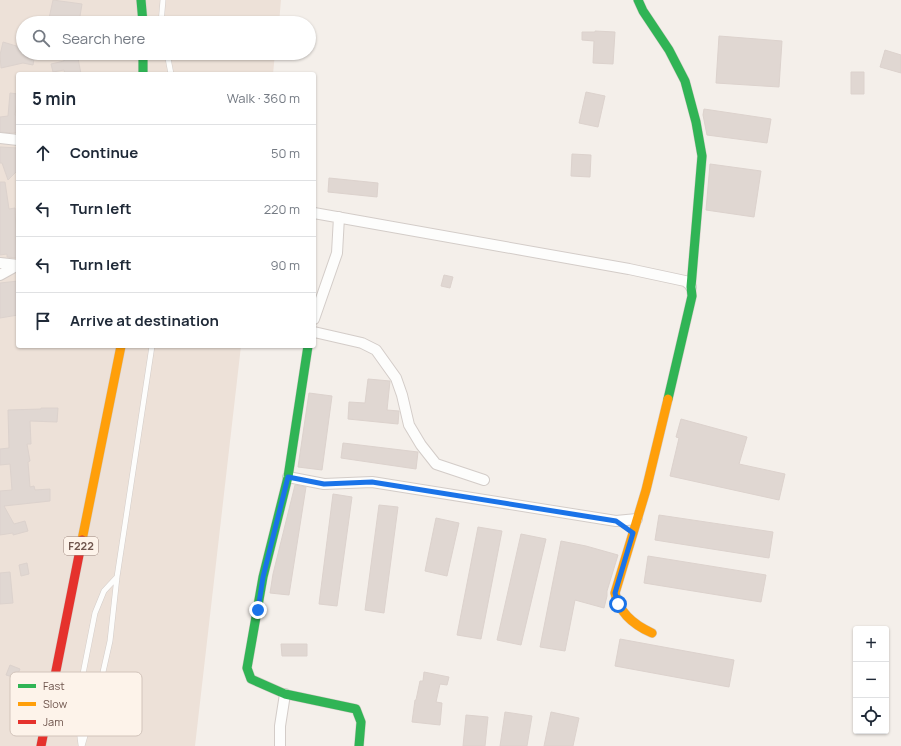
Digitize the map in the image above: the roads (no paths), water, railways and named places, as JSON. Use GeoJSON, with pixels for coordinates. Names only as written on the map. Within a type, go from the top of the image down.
{"type":"FeatureCollection","features":[{"type":"Feature","properties":{"kind":"street"},"geometry":{"type":"LineString","coordinates":[[141,0],[142,16]]}},
{"type":"Feature","properties":{"kind":"street"},"geometry":{"type":"LineString","coordinates":[[638,0],[642,11],[669,50],[685,80],[696,122],[702,156],[691,288],[692,296],[646,490],[615,593],[622,611],[644,630],[652,633]]}},
{"type":"Feature","properties":{"kind":"street"},"geometry":{"type":"LineString","coordinates":[[143,60],[143,72]]}},
{"type":"Feature","properties":{"kind":"street"},"geometry":{"type":"LineString","coordinates":[[0,138],[16,140]]}},
{"type":"Feature","properties":{"kind":"street"},"geometry":{"type":"LineString","coordinates":[[316,213],[629,269],[685,281],[691,288]]}},
{"type":"Feature","properties":{"kind":"street"},"geometry":{"type":"LineString","coordinates":[[316,313],[337,253],[339,218]]}},
{"type":"Feature","properties":{"kind":"street"},"geometry":{"type":"LineString","coordinates":[[0,264],[16,265]]}},
{"type":"Feature","properties":{"kind":"street"},"geometry":{"type":"LineString","coordinates":[[0,276],[16,266]]}},
{"type":"Feature","properties":{"kind":"street"},"geometry":{"type":"LineString","coordinates":[[316,332],[362,344],[376,350],[396,378],[402,395],[409,425],[421,445],[436,464],[484,480]]}},
{"type":"Feature","properties":{"kind":"street","name":"F222"},"geometry":{"type":"LineString","coordinates":[[56,672],[120,348]]}},
{"type":"Feature","properties":{"kind":"street"},"geometry":{"type":"LineString","coordinates":[[308,348],[288,477],[263,577],[247,668],[251,679],[284,694],[356,708],[360,713],[362,726],[359,746]]}},
{"type":"Feature","properties":{"kind":"street"},"geometry":{"type":"LineString","coordinates":[[288,477],[324,484],[372,482],[616,521],[637,519]]}},
{"type":"Feature","properties":{"kind":"street"},"geometry":{"type":"LineString","coordinates":[[616,521],[633,533]]}},
{"type":"Feature","properties":{"kind":"street"},"geometry":{"type":"LineString","coordinates":[[280,746],[280,726],[284,694]]}},
{"type":"Feature","properties":{"kind":"street","name":"F222"},"geometry":{"type":"LineString","coordinates":[[41,746],[43,736]]}},
{"type":"Feature","properties":{"kind":"lane"},"geometry":{"type":"LineString","coordinates":[[161,16],[162,0]]}},
{"type":"Feature","properties":{"kind":"lane"},"geometry":{"type":"LineString","coordinates":[[168,60],[171,72]]}},
{"type":"Feature","properties":{"kind":"lane"},"geometry":{"type":"LineString","coordinates":[[103,672],[110,641],[152,348]]}},
{"type":"Feature","properties":{"kind":"lane"},"geometry":{"type":"LineString","coordinates":[[84,672],[95,613],[104,591],[118,577]]}},
{"type":"Feature","properties":{"kind":"lane"},"geometry":{"type":"LineString","coordinates":[[80,736],[81,746]]}},
{"type":"Feature","properties":{"kind":"lane"},"geometry":{"type":"LineString","coordinates":[[81,746],[84,736]]}}]}
